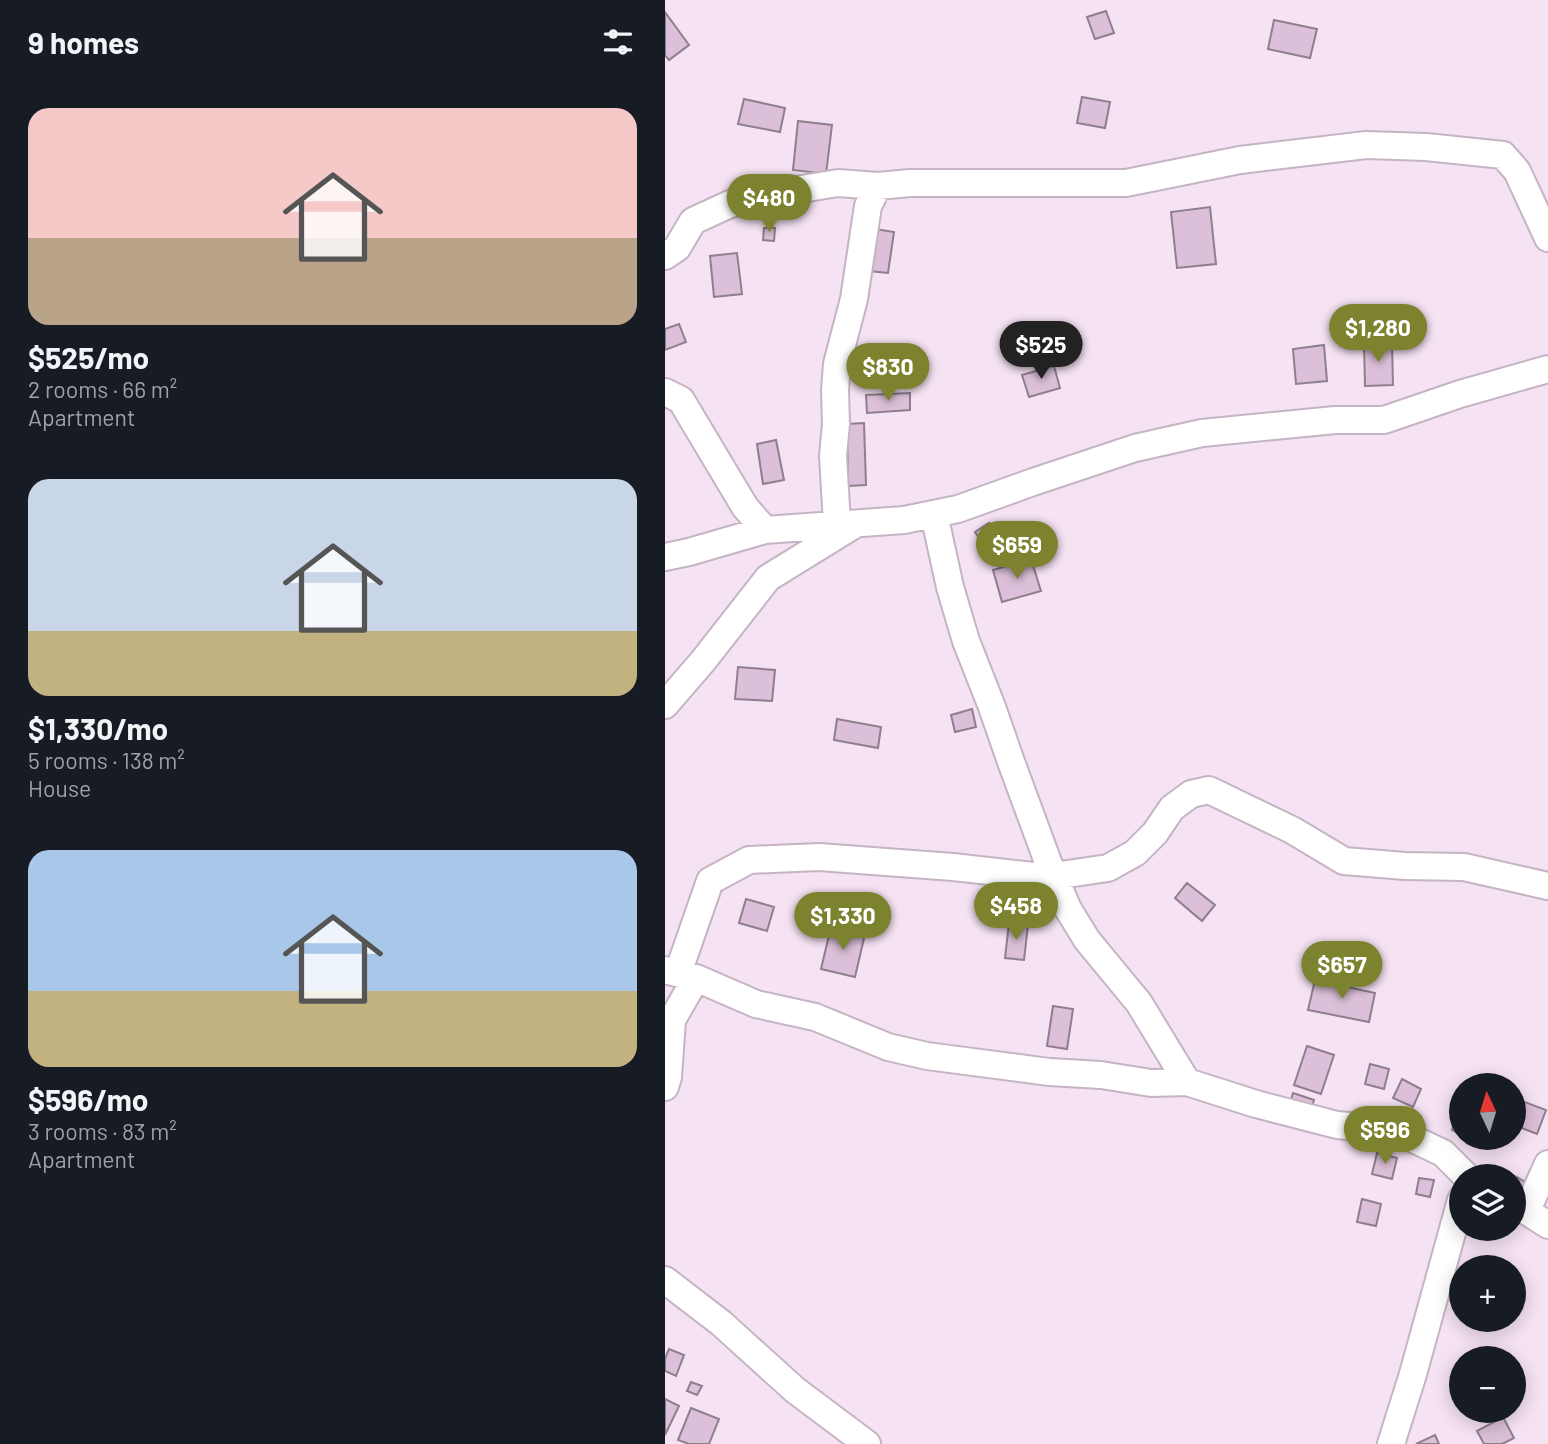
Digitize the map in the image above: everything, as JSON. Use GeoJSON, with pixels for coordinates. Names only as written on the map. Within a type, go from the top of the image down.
{"type":"FeatureCollection","features":[{"type":"Feature","properties":{"kind":"street"},"geometry":{"type":"LineString","coordinates":[[665,256],[677,248],[693,221],[730,204],[838,183],[878,186],[909,183],[1126,183],[1240,160],[1366,145],[1426,147],[1503,155],[1517,171],[1548,238]]}},
{"type":"Feature","properties":{"kind":"street"},"geometry":{"type":"LineString","coordinates":[[848,523],[833,456],[837,364],[854,299],[868,206],[878,186]]}},
{"type":"Feature","properties":{"kind":"street"},"geometry":{"type":"LineString","coordinates":[[665,557],[765,530],[904,520],[958,509],[1135,448],[1202,433],[1335,419],[1384,421],[1461,394],[1548,369]]}},
{"type":"Feature","properties":{"kind":"street"},"geometry":{"type":"LineString","coordinates":[[665,392],[681,400],[745,507],[765,530]]}},
{"type":"Feature","properties":{"kind":"street"},"geometry":{"type":"LineString","coordinates":[[934,514],[950,587],[966,641],[1068,909],[1087,940],[1139,1003],[1187,1082]]}},
{"type":"Feature","properties":{"kind":"street"},"geometry":{"type":"LineString","coordinates":[[665,705],[768,578],[848,523]]}},
{"type":"Feature","properties":{"kind":"street"},"geometry":{"type":"LineString","coordinates":[[665,1087],[680,974],[710,881],[749,860],[819,857],[1034,876],[1054,876],[1108,868],[1135,853],[1155,833],[1172,808],[1191,794],[1209,790],[1292,830],[1344,861],[1464,867],[1548,886]]}},
{"type":"Feature","properties":{"kind":"street"},"geometry":{"type":"LineString","coordinates":[[680,974],[756,1004],[815,1017],[888,1047],[927,1056],[1049,1072],[1101,1075],[1151,1083],[1187,1082],[1256,1104],[1337,1125],[1394,1130],[1443,1153],[1454,1164]]}},
{"type":"Feature","properties":{"kind":"street"},"geometry":{"type":"LineString","coordinates":[[1530,1213],[1548,1164]]}},
{"type":"Feature","properties":{"kind":"street"},"geometry":{"type":"LineString","coordinates":[[1391,1444],[1449,1241]]}},
{"type":"Feature","properties":{"kind":"street"},"geometry":{"type":"LineString","coordinates":[[665,1280],[721,1323],[795,1390],[867,1444]]}},
{"type":"Feature","properties":{"kind":"building"},"geometry":{"type":"Polygon","coordinates":[[[1106,11],[1114,33],[1095,39],[1087,17],[1106,11]]]}},
{"type":"Feature","properties":{"kind":"building"},"geometry":{"type":"Polygon","coordinates":[[[665,12],[689,45],[669,60],[665,55],[665,12]]]}},
{"type":"Feature","properties":{"kind":"building"},"geometry":{"type":"Polygon","coordinates":[[[1274,20],[1317,29],[1310,58],[1268,49],[1274,20]]]}},
{"type":"Feature","properties":{"kind":"building"},"geometry":{"type":"Polygon","coordinates":[[[1082,97],[1110,102],[1105,128],[1077,123],[1082,97]]]}},
{"type":"Feature","properties":{"kind":"building"},"geometry":{"type":"Polygon","coordinates":[[[744,99],[785,108],[780,132],[738,124],[744,99]]]}},
{"type":"Feature","properties":{"kind":"building"},"geometry":{"type":"Polygon","coordinates":[[[798,121],[832,125],[826,174],[793,170],[798,121]]]}},
{"type":"Feature","properties":{"kind":"building"},"geometry":{"type":"Polygon","coordinates":[[[1210,207],[1216,264],[1177,268],[1171,212],[1210,207]]]}},
{"type":"Feature","properties":{"kind":"building"},"geometry":{"type":"Polygon","coordinates":[[[764,228],[775,228],[774,241],[763,240],[764,228]]]}},
{"type":"Feature","properties":{"kind":"building"},"geometry":{"type":"Polygon","coordinates":[[[875,229],[894,232],[888,273],[869,271],[875,229]]]}},
{"type":"Feature","properties":{"kind":"building"},"geometry":{"type":"Polygon","coordinates":[[[737,253],[742,294],[714,297],[710,256],[737,253]]]}},
{"type":"Feature","properties":{"kind":"building"},"geometry":{"type":"Polygon","coordinates":[[[679,324],[686,342],[665,350],[665,329],[679,324]]]}},
{"type":"Feature","properties":{"kind":"building"},"geometry":{"type":"Polygon","coordinates":[[[1364,343],[1392,343],[1393,385],[1365,386],[1364,343]]]}},
{"type":"Feature","properties":{"kind":"building"},"geometry":{"type":"Polygon","coordinates":[[[1324,345],[1327,381],[1296,384],[1293,349],[1324,345]]]}},
{"type":"Feature","properties":{"kind":"building"},"geometry":{"type":"Polygon","coordinates":[[[1054,366],[1060,388],[1029,397],[1022,375],[1054,366]]]}},
{"type":"Feature","properties":{"kind":"building"},"geometry":{"type":"Polygon","coordinates":[[[910,393],[910,410],[867,413],[866,395],[910,393]]]}},
{"type":"Feature","properties":{"kind":"building"},"geometry":{"type":"Polygon","coordinates":[[[864,423],[866,485],[848,486],[847,424],[864,423]]]}},
{"type":"Feature","properties":{"kind":"building"},"geometry":{"type":"Polygon","coordinates":[[[776,440],[784,480],[763,484],[757,444],[776,440]]]}},
{"type":"Feature","properties":{"kind":"building"},"geometry":{"type":"Polygon","coordinates":[[[989,523],[998,537],[984,546],[975,532],[989,523]]]}},
{"type":"Feature","properties":{"kind":"building"},"geometry":{"type":"Polygon","coordinates":[[[1031,559],[1041,591],[1002,602],[993,570],[1031,559]]]}},
{"type":"Feature","properties":{"kind":"building"},"geometry":{"type":"Polygon","coordinates":[[[738,667],[775,670],[772,701],[735,699],[738,667]]]}},
{"type":"Feature","properties":{"kind":"building"},"geometry":{"type":"Polygon","coordinates":[[[972,709],[976,727],[955,732],[951,715],[972,709]]]}},
{"type":"Feature","properties":{"kind":"building"},"geometry":{"type":"Polygon","coordinates":[[[837,719],[881,727],[878,748],[834,740],[837,719]]]}},
{"type":"Feature","properties":{"kind":"building"},"geometry":{"type":"Polygon","coordinates":[[[1187,883],[1215,905],[1202,921],[1175,898],[1187,883]]]}},
{"type":"Feature","properties":{"kind":"building"},"geometry":{"type":"Polygon","coordinates":[[[746,899],[774,907],[767,931],[739,923],[746,899]]]}},
{"type":"Feature","properties":{"kind":"building"},"geometry":{"type":"Polygon","coordinates":[[[1009,923],[1028,925],[1024,960],[1005,958],[1009,923]]]}},
{"type":"Feature","properties":{"kind":"building"},"geometry":{"type":"Polygon","coordinates":[[[831,927],[865,934],[855,977],[821,969],[831,927]]]}},
{"type":"Feature","properties":{"kind":"building"},"geometry":{"type":"Polygon","coordinates":[[[1315,980],[1375,993],[1369,1022],[1308,1010],[1315,980]]]}},
{"type":"Feature","properties":{"kind":"building"},"geometry":{"type":"Polygon","coordinates":[[[1053,1006],[1073,1009],[1067,1049],[1047,1046],[1053,1006]]]}},
{"type":"Feature","properties":{"kind":"building"},"geometry":{"type":"Polygon","coordinates":[[[1307,1046],[1334,1055],[1321,1094],[1294,1085],[1307,1046]]]}},
{"type":"Feature","properties":{"kind":"building"},"geometry":{"type":"Polygon","coordinates":[[[1370,1064],[1389,1069],[1384,1089],[1365,1084],[1370,1064]]]}},
{"type":"Feature","properties":{"kind":"building"},"geometry":{"type":"Polygon","coordinates":[[[1402,1079],[1421,1089],[1413,1107],[1393,1098],[1402,1079]]]}},
{"type":"Feature","properties":{"kind":"building"},"geometry":{"type":"Polygon","coordinates":[[[1293,1093],[1314,1100],[1310,1113],[1289,1106],[1293,1093]]]}},
{"type":"Feature","properties":{"kind":"building"},"geometry":{"type":"Polygon","coordinates":[[[1526,1102],[1546,1110],[1537,1134],[1526,1130],[1526,1102]]]}},
{"type":"Feature","properties":{"kind":"building"},"geometry":{"type":"Polygon","coordinates":[[[1377,1153],[1397,1158],[1392,1179],[1372,1174],[1377,1153]]]}},
{"type":"Feature","properties":{"kind":"building"},"geometry":{"type":"Polygon","coordinates":[[[1419,1178],[1434,1180],[1430,1197],[1416,1194],[1419,1178]]]}},
{"type":"Feature","properties":{"kind":"building"},"geometry":{"type":"Polygon","coordinates":[[[1362,1199],[1381,1204],[1376,1226],[1357,1222],[1362,1199]]]}},
{"type":"Feature","properties":{"kind":"building"},"geometry":{"type":"Polygon","coordinates":[[[669,1349],[684,1355],[676,1376],[665,1371],[665,1359],[669,1349]]]}},
{"type":"Feature","properties":{"kind":"building"},"geometry":{"type":"Polygon","coordinates":[[[691,1382],[702,1386],[697,1395],[687,1391],[691,1382]]]}},
{"type":"Feature","properties":{"kind":"building"},"geometry":{"type":"Polygon","coordinates":[[[665,1399],[679,1406],[665,1435],[665,1399]]]}},
{"type":"Feature","properties":{"kind":"building"},"geometry":{"type":"Polygon","coordinates":[[[691,1408],[719,1419],[709,1444],[689,1444],[678,1440],[691,1408]]]}},
{"type":"Feature","properties":{"kind":"building"},"geometry":{"type":"Polygon","coordinates":[[[1492,1423],[1506,1423],[1514,1438],[1502,1444],[1484,1444],[1477,1431],[1492,1423]]]}},
{"type":"Feature","properties":{"kind":"building"},"geometry":{"type":"Polygon","coordinates":[[[1435,1435],[1439,1444],[1416,1444],[1435,1435]]]}}]}
